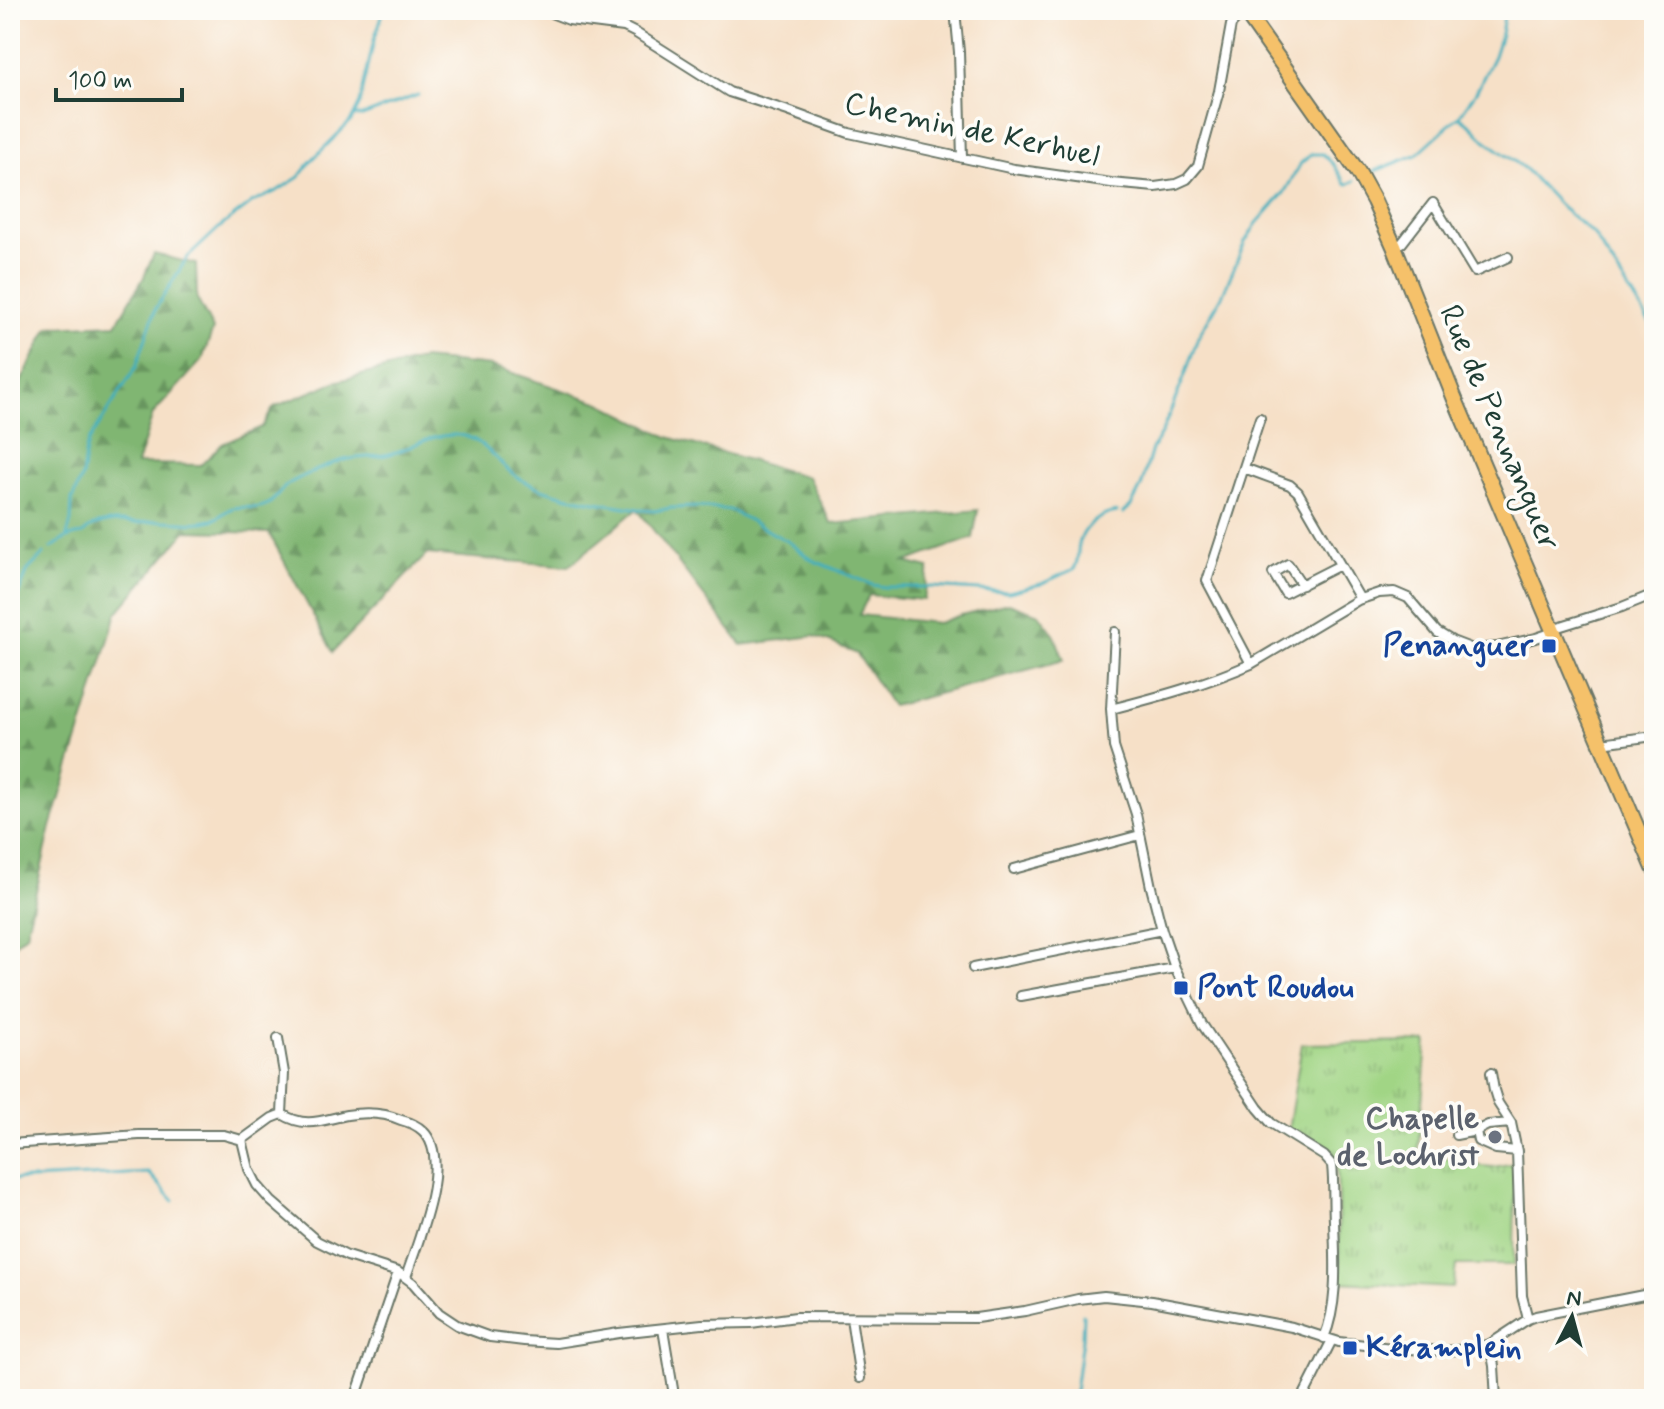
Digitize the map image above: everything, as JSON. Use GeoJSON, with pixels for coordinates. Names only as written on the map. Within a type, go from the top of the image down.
{"type":"FeatureCollection","features":[{"type":"Feature","properties":{"kind":"main road","name":"Rue de Pennanguer"},"geometry":{"type":"LineString","coordinates":[[1244,10],[1358,172],[1374,201],[1654,868]]}},
{"type":"Feature","properties":{"kind":"street","name":"Chemin de Kerhuel"},"geometry":{"type":"LineString","coordinates":[[543,10],[569,20],[624,27],[729,92],[849,133],[1014,169],[1155,187],[1187,179],[1198,166],[1219,91],[1231,25],[1244,10]]}},
{"type":"Feature","properties":{"kind":"street"},"geometry":{"type":"LineString","coordinates":[[955,10],[962,158]]}},
{"type":"Feature","properties":{"kind":"street"},"geometry":{"type":"LineString","coordinates":[[1244,10],[1251,10]]}},
{"type":"Feature","properties":{"kind":"street"},"geometry":{"type":"LineString","coordinates":[[1394,246],[1402,243],[1433,203],[1475,272],[1508,257]]}},
{"type":"Feature","properties":{"kind":"street"},"geometry":{"type":"LineString","coordinates":[[1251,664],[1207,581],[1260,418]]}},
{"type":"Feature","properties":{"kind":"street"},"geometry":{"type":"LineString","coordinates":[[1244,468],[1290,485],[1298,492],[1360,599]]}},
{"type":"Feature","properties":{"kind":"street"},"geometry":{"type":"LineString","coordinates":[[1302,585],[1340,565]]}},
{"type":"Feature","properties":{"kind":"street"},"geometry":{"type":"LineString","coordinates":[[1111,709],[1208,682],[1251,664],[1360,599],[1379,593],[1394,592],[1408,598],[1437,632],[1473,649],[1536,638],[1558,627],[1654,594]]}},
{"type":"Feature","properties":{"kind":"street"},"geometry":{"type":"LineString","coordinates":[[1115,632],[1111,709],[1114,747],[1131,799],[1162,930],[1175,968],[1195,1012],[1258,1108],[1271,1123],[1324,1156],[1332,1165],[1335,1280],[1328,1339],[1302,1399]]}},
{"type":"Feature","properties":{"kind":"street"},"geometry":{"type":"LineString","coordinates":[[1601,743],[1654,736]]}},
{"type":"Feature","properties":{"kind":"street"},"geometry":{"type":"LineString","coordinates":[[1014,869],[1140,835]]}},
{"type":"Feature","properties":{"kind":"street"},"geometry":{"type":"LineString","coordinates":[[973,968],[1162,930]]}},
{"type":"Feature","properties":{"kind":"street"},"geometry":{"type":"LineString","coordinates":[[1021,996],[1175,968]]}},
{"type":"Feature","properties":{"kind":"street"},"geometry":{"type":"LineString","coordinates":[[278,1038],[284,1073],[282,1114]]}},
{"type":"Feature","properties":{"kind":"street"},"geometry":{"type":"LineString","coordinates":[[1491,1073],[1498,1103],[1511,1123],[1517,1151],[1522,1296],[1528,1319]]}},
{"type":"Feature","properties":{"kind":"street"},"geometry":{"type":"LineString","coordinates":[[10,1144],[139,1135],[224,1135],[242,1140],[282,1114]]}},
{"type":"Feature","properties":{"kind":"street"},"geometry":{"type":"LineString","coordinates":[[282,1114],[306,1123],[348,1115],[383,1115],[405,1121],[424,1132],[432,1147],[433,1188],[425,1220],[355,1399]]}},
{"type":"Feature","properties":{"kind":"street"},"geometry":{"type":"LineString","coordinates":[[1456,1135],[1488,1125],[1511,1123]]}},
{"type":"Feature","properties":{"kind":"street"},"geometry":{"type":"LineString","coordinates":[[1476,1131],[1478,1141],[1496,1149],[1517,1151]]}},
{"type":"Feature","properties":{"kind":"street"},"geometry":{"type":"LineString","coordinates":[[242,1140],[249,1169],[257,1185],[317,1241],[402,1274],[449,1320],[471,1331],[524,1341],[556,1343],[722,1322],[751,1323],[803,1317],[976,1318],[1104,1296],[1152,1301],[1292,1327],[1355,1345],[1422,1351],[1469,1349],[1490,1344],[1528,1319],[1654,1293]]}},
{"type":"Feature","properties":{"kind":"street"},"geometry":{"type":"LineString","coordinates":[[722,1322],[730,1317]]}},
{"type":"Feature","properties":{"kind":"street"},"geometry":{"type":"LineString","coordinates":[[851,1318],[860,1378]]}},
{"type":"Feature","properties":{"kind":"street"},"geometry":{"type":"LineString","coordinates":[[663,1329],[673,1399]]}},
{"type":"Feature","properties":{"kind":"street"},"geometry":{"type":"LineString","coordinates":[[1490,1344],[1496,1399]]}},
{"type":"Feature","properties":{"kind":"green space"},"geometry":{"type":"Polygon","coordinates":[[[154,254],[196,264],[197,299],[213,329],[202,360],[153,414],[137,464],[201,465],[222,444],[262,427],[274,407],[335,382],[423,359],[492,366],[601,403],[668,437],[808,477],[831,524],[978,510],[973,538],[905,562],[929,568],[924,600],[869,595],[859,615],[938,623],[1009,603],[1039,614],[1054,634],[1064,660],[892,706],[857,654],[835,644],[814,636],[742,645],[637,509],[569,566],[427,554],[333,652],[269,533],[186,531],[117,613],[51,827],[26,934],[10,948],[10,403],[49,327],[116,324],[154,254]]]}},
{"type":"Feature","properties":{"kind":"green space"},"geometry":{"type":"Polygon","coordinates":[[[1427,1042],[1418,1151],[1481,1166],[1515,1163],[1514,1265],[1456,1265],[1453,1288],[1340,1282],[1337,1158],[1288,1130],[1302,1044],[1427,1042]]]}},
{"type":"Feature","properties":{"kind":"waterway"},"geometry":{"type":"LineString","coordinates":[[67,536],[72,500],[82,477],[89,441],[136,367],[156,308],[187,258],[253,202],[299,177],[351,121],[360,103],[384,10]]}},
{"type":"Feature","properties":{"kind":"waterway"},"geometry":{"type":"LineString","coordinates":[[1367,174],[1416,155],[1459,116],[1476,92],[1494,56],[1505,10]]}},
{"type":"Feature","properties":{"kind":"waterway"},"geometry":{"type":"LineString","coordinates":[[354,116],[362,116],[418,95]]}},
{"type":"Feature","properties":{"kind":"waterway"},"geometry":{"type":"LineString","coordinates":[[1459,116],[1485,140],[1525,169],[1561,207],[1593,234],[1654,329]]}},
{"type":"Feature","properties":{"kind":"waterway"},"geometry":{"type":"LineString","coordinates":[[1123,513],[1131,506],[1141,487],[1152,449],[1162,432],[1198,337],[1222,296],[1245,242],[1257,223],[1284,193],[1301,163],[1312,154],[1323,154],[1345,183],[1354,181]]}},
{"type":"Feature","properties":{"kind":"waterway"},"geometry":{"type":"LineString","coordinates":[[51,548],[106,522],[200,522],[215,519],[233,508],[264,506],[290,483],[334,463],[386,455],[447,435],[475,440],[520,479],[565,496],[654,511],[699,507],[730,510],[789,542],[812,560],[884,587],[1009,592],[1041,584],[1074,569],[1084,532],[1099,519],[1117,512]]}},
{"type":"Feature","properties":{"kind":"waterway"},"geometry":{"type":"LineString","coordinates":[[10,625],[28,570],[44,554]]}},
{"type":"Feature","properties":{"kind":"waterway"},"geometry":{"type":"LineString","coordinates":[[10,1180],[149,1173],[174,1201]]}},
{"type":"Feature","properties":{"kind":"waterway"},"geometry":{"type":"LineString","coordinates":[[1074,1399],[1083,1314]]}},
{"type":"Feature","properties":{"kind":"place","name":"Penanguer"},"geometry":{"type":"Point","coordinates":[1549,646]}},
{"type":"Feature","properties":{"kind":"place","name":"Pont Roudou"},"geometry":{"type":"Point","coordinates":[1181,988]}},
{"type":"Feature","properties":{"kind":"place","name":"Chapelle de Lochrist"},"geometry":{"type":"Point","coordinates":[1495,1137]}},
{"type":"Feature","properties":{"kind":"place","name":"Kéramplein"},"geometry":{"type":"Point","coordinates":[1350,1348]}}]}
